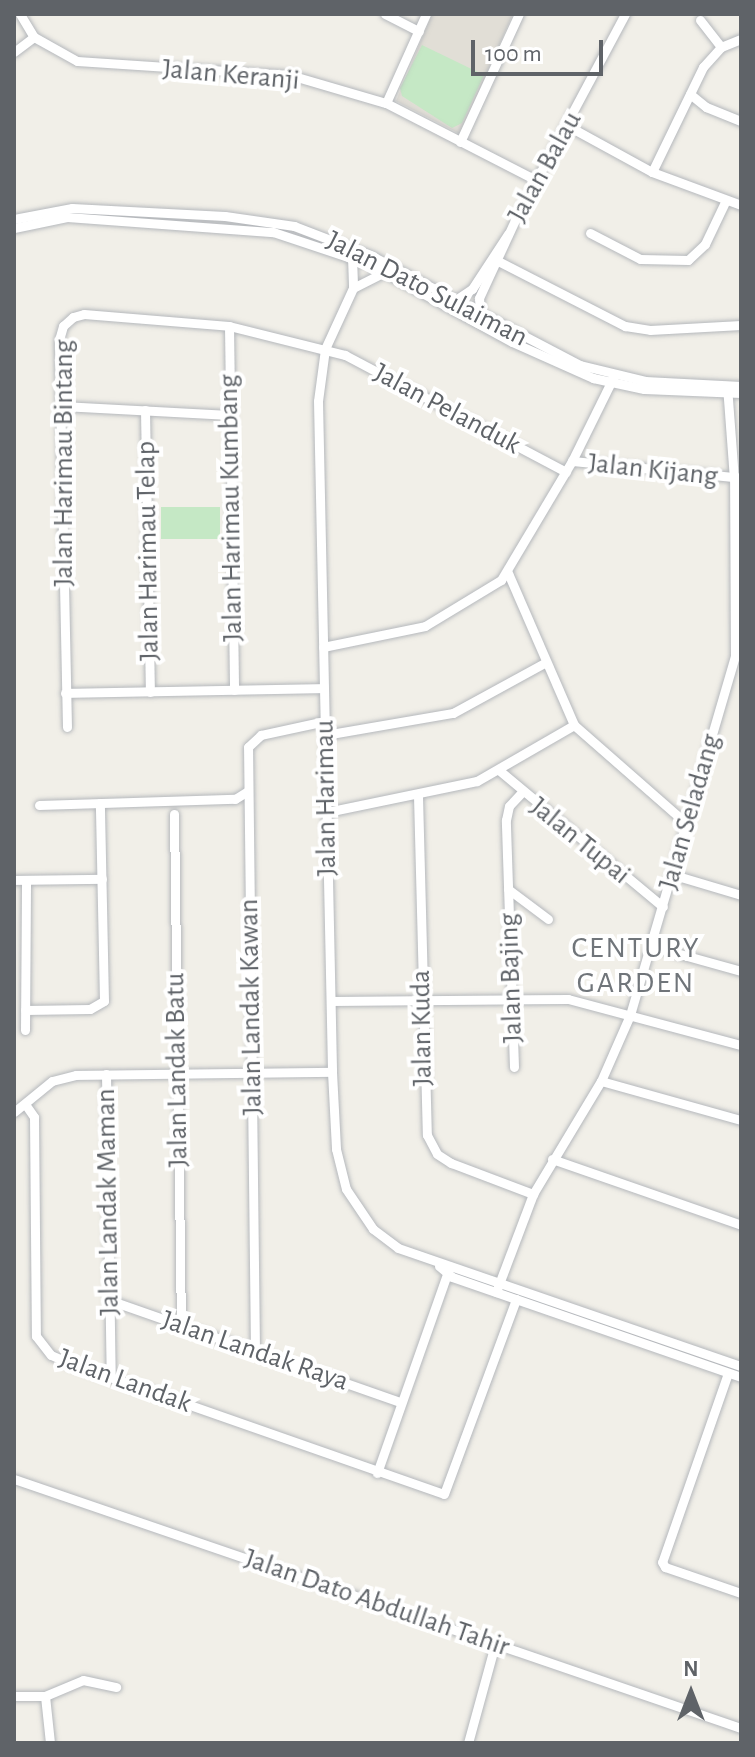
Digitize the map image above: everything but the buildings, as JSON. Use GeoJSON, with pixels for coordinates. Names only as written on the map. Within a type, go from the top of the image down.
{"type":"FeatureCollection","features":[{"type":"Feature","properties":{"kind":"street","name":"Jalan Keranji"},"geometry":{"type":"LineString","coordinates":[[20,14],[34,37],[77,61],[290,75],[386,103],[536,180]]}},
{"type":"Feature","properties":{"kind":"street"},"geometry":{"type":"LineString","coordinates":[[385,14],[419,31]]}},
{"type":"Feature","properties":{"kind":"street"},"geometry":{"type":"LineString","coordinates":[[386,103],[426,14]]}},
{"type":"Feature","properties":{"kind":"street"},"geometry":{"type":"LineString","coordinates":[[460,142],[519,14]]}},
{"type":"Feature","properties":{"kind":"street","name":"Jalan Balau"},"geometry":{"type":"LineString","coordinates":[[454,301],[472,289],[508,234],[625,14]]}},
{"type":"Feature","properties":{"kind":"street"},"geometry":{"type":"LineString","coordinates":[[700,20],[721,47]]}},
{"type":"Feature","properties":{"kind":"street"},"geometry":{"type":"LineString","coordinates":[[14,52],[34,37]]}},
{"type":"Feature","properties":{"kind":"street"},"geometry":{"type":"LineString","coordinates":[[652,172],[690,94],[721,47],[741,39]]}},
{"type":"Feature","properties":{"kind":"street"},"geometry":{"type":"LineString","coordinates":[[690,94],[706,107],[741,121]]}},
{"type":"Feature","properties":{"kind":"street"},"geometry":{"type":"LineString","coordinates":[[568,126],[652,172],[725,202],[741,205]]}},
{"type":"Feature","properties":{"kind":"street"},"geometry":{"type":"LineString","coordinates":[[590,233],[640,259],[688,260],[705,244],[725,202]]}},
{"type":"Feature","properties":{"kind":"street","name":"Jalan Dato Sulaiman"},"geometry":{"type":"LineString","coordinates":[[14,219],[72,208],[281,224],[343,243],[480,316],[612,380]]}},
{"type":"Feature","properties":{"kind":"street","name":"Jalan Dato Sulaiman"},"geometry":{"type":"LineString","coordinates":[[14,228],[67,217],[200,224],[273,232],[352,256],[512,342],[612,380],[741,393]]}},
{"type":"Feature","properties":{"kind":"street","name":"Jalan Balau"},"geometry":{"type":"LineString","coordinates":[[480,316],[479,298],[508,234]]}},
{"type":"Feature","properties":{"kind":"street","name":"Jalan Harimau"},"geometry":{"type":"LineString","coordinates":[[352,256],[353,288],[325,349],[318,401],[332,1072],[336,1149],[354,1205],[384,1239],[445,1269],[741,1366]]}},
{"type":"Feature","properties":{"kind":"street"},"geometry":{"type":"LineString","coordinates":[[498,261],[625,326],[650,330],[741,325]]}},
{"type":"Feature","properties":{"kind":"street"},"geometry":{"type":"LineString","coordinates":[[353,288],[385,272]]}},
{"type":"Feature","properties":{"kind":"street","name":"Jalan Harimau Bintang"},"geometry":{"type":"LineString","coordinates":[[67,727],[59,340],[63,326],[73,317],[84,314],[229,326],[325,349]]}},
{"type":"Feature","properties":{"kind":"street","name":"Jalan Harimau Kumbang"},"geometry":{"type":"LineString","coordinates":[[229,326],[234,690]]}},
{"type":"Feature","properties":{"kind":"street","name":"Jalan Pelanduk"},"geometry":{"type":"LineString","coordinates":[[325,349],[566,472]]}},
{"type":"Feature","properties":{"kind":"street"},"geometry":{"type":"LineString","coordinates":[[323,647],[425,626],[508,573],[572,461],[612,380]]}},
{"type":"Feature","properties":{"kind":"street","name":"Jalan Dato Sulaiman"},"geometry":{"type":"LineString","coordinates":[[727,390],[741,386]]}},
{"type":"Feature","properties":{"kind":"street","name":"Jalan Seladang"},"geometry":{"type":"LineString","coordinates":[[497,1287],[533,1194],[601,1081],[630,1015],[674,875],[739,639],[738,478],[727,390]]}},
{"type":"Feature","properties":{"kind":"street"},"geometry":{"type":"LineString","coordinates":[[62,406],[230,415]]}},
{"type":"Feature","properties":{"kind":"street","name":"Jalan Harimau Telap"},"geometry":{"type":"LineString","coordinates":[[145,410],[150,692]]}},
{"type":"Feature","properties":{"kind":"street","name":"Jalan Kijang"},"geometry":{"type":"LineString","coordinates":[[572,461],[738,478]]}},
{"type":"Feature","properties":{"kind":"street"},"geometry":{"type":"LineString","coordinates":[[508,573],[574,725],[687,824]]}},
{"type":"Feature","properties":{"kind":"street"},"geometry":{"type":"LineString","coordinates":[[325,735],[453,713],[546,662]]}},
{"type":"Feature","properties":{"kind":"street"},"geometry":{"type":"LineString","coordinates":[[65,693],[324,688]]}},
{"type":"Feature","properties":{"kind":"street","name":"Jalan Landak Kawan"},"geometry":{"type":"LineString","coordinates":[[255,1351],[248,791],[252,740],[325,721]]}},
{"type":"Feature","properties":{"kind":"street"},"geometry":{"type":"LineString","coordinates":[[327,812],[418,796],[500,771],[574,725]]}},
{"type":"Feature","properties":{"kind":"street","name":"Jalan Tupai"},"geometry":{"type":"LineString","coordinates":[[500,771],[521,793],[663,907]]}},
{"type":"Feature","properties":{"kind":"street"},"geometry":{"type":"LineString","coordinates":[[39,805],[235,799],[248,791]]}},
{"type":"Feature","properties":{"kind":"street","name":"Jalan Bajing"},"geometry":{"type":"LineString","coordinates":[[514,1067],[509,999],[507,812],[521,793]]}},
{"type":"Feature","properties":{"kind":"street","name":"Jalan Kuda"},"geometry":{"type":"LineString","coordinates":[[418,796],[425,1122],[431,1144],[451,1163],[533,1194]]}},
{"type":"Feature","properties":{"kind":"street"},"geometry":{"type":"LineString","coordinates":[[235,799],[249,809]]}},
{"type":"Feature","properties":{"kind":"street"},"geometry":{"type":"LineString","coordinates":[[25,1010],[90,1009],[104,1001],[100,803]]}},
{"type":"Feature","properties":{"kind":"street","name":"Jalan Landak Batu"},"geometry":{"type":"LineString","coordinates":[[174,814],[181,1325]]}},
{"type":"Feature","properties":{"kind":"street"},"geometry":{"type":"LineString","coordinates":[[674,875],[741,895]]}},
{"type":"Feature","properties":{"kind":"street"},"geometry":{"type":"LineString","coordinates":[[14,880],[102,879]]}},
{"type":"Feature","properties":{"kind":"street"},"geometry":{"type":"LineString","coordinates":[[25,1030],[26,881]]}},
{"type":"Feature","properties":{"kind":"street","name":"Jalan Bajing"},"geometry":{"type":"LineString","coordinates":[[508,889],[548,919]]}},
{"type":"Feature","properties":{"kind":"street"},"geometry":{"type":"LineString","coordinates":[[651,946],[741,971]]}},
{"type":"Feature","properties":{"kind":"street"},"geometry":{"type":"LineString","coordinates":[[331,1001],[568,999],[741,1045]]}},
{"type":"Feature","properties":{"kind":"street"},"geometry":{"type":"LineString","coordinates":[[14,1112],[64,1076],[332,1072]]}},
{"type":"Feature","properties":{"kind":"street","name":"Jalan Landak Maman"},"geometry":{"type":"LineString","coordinates":[[106,1074],[111,1377]]}},
{"type":"Feature","properties":{"kind":"street"},"geometry":{"type":"LineString","coordinates":[[601,1081],[741,1120]]}},
{"type":"Feature","properties":{"kind":"street","name":"Jalan Landak"},"geometry":{"type":"LineString","coordinates":[[25,1104],[34,1117],[36,1336],[51,1355],[377,1473],[444,1494],[516,1299]]}},
{"type":"Feature","properties":{"kind":"street"},"geometry":{"type":"LineString","coordinates":[[552,1159],[741,1225]]}},
{"type":"Feature","properties":{"kind":"street"},"geometry":{"type":"LineString","coordinates":[[377,1473],[445,1269]]}},
{"type":"Feature","properties":{"kind":"street","name":"Jalan Harimau"},"geometry":{"type":"LineString","coordinates":[[497,1287],[516,1299],[741,1377]]}},
{"type":"Feature","properties":{"kind":"street","name":"Jalan Landak Raya"},"geometry":{"type":"LineString","coordinates":[[109,1300],[401,1402]]}},
{"type":"Feature","properties":{"kind":"street"},"geometry":{"type":"LineString","coordinates":[[728,1373],[662,1562],[665,1567],[741,1593]]}},
{"type":"Feature","properties":{"kind":"street","name":"Jalan Dato Abdullah Tahir"},"geometry":{"type":"LineString","coordinates":[[14,1479],[741,1728]]}},
{"type":"Feature","properties":{"kind":"street"},"geometry":{"type":"LineString","coordinates":[[468,1743],[495,1644]]}},
{"type":"Feature","properties":{"kind":"street"},"geometry":{"type":"LineString","coordinates":[[14,1696],[45,1696],[83,1680],[116,1687]]}},
{"type":"Feature","properties":{"kind":"street"},"geometry":{"type":"LineString","coordinates":[[45,1696],[50,1743]]}},
{"type":"Feature","properties":{"kind":"shaded area"},"geometry":{"type":"Polygon","coordinates":[[[432,14],[513,14],[460,134],[396,101],[432,14]]]}},
{"type":"Feature","properties":{"kind":"green space"},"geometry":{"type":"Polygon","coordinates":[[[422,45],[484,75],[462,123],[452,128],[402,96],[400,88],[422,45]]]}},
{"type":"Feature","properties":{"kind":"green space"},"geometry":{"type":"Polygon","coordinates":[[[161,507],[220,507],[220,539],[161,539],[161,507]]]}},
{"type":"Feature","properties":{"kind":"district","name":"CENTURY GARDEN"},"geometry":{"type":"Point","coordinates":[636,965]}}]}
